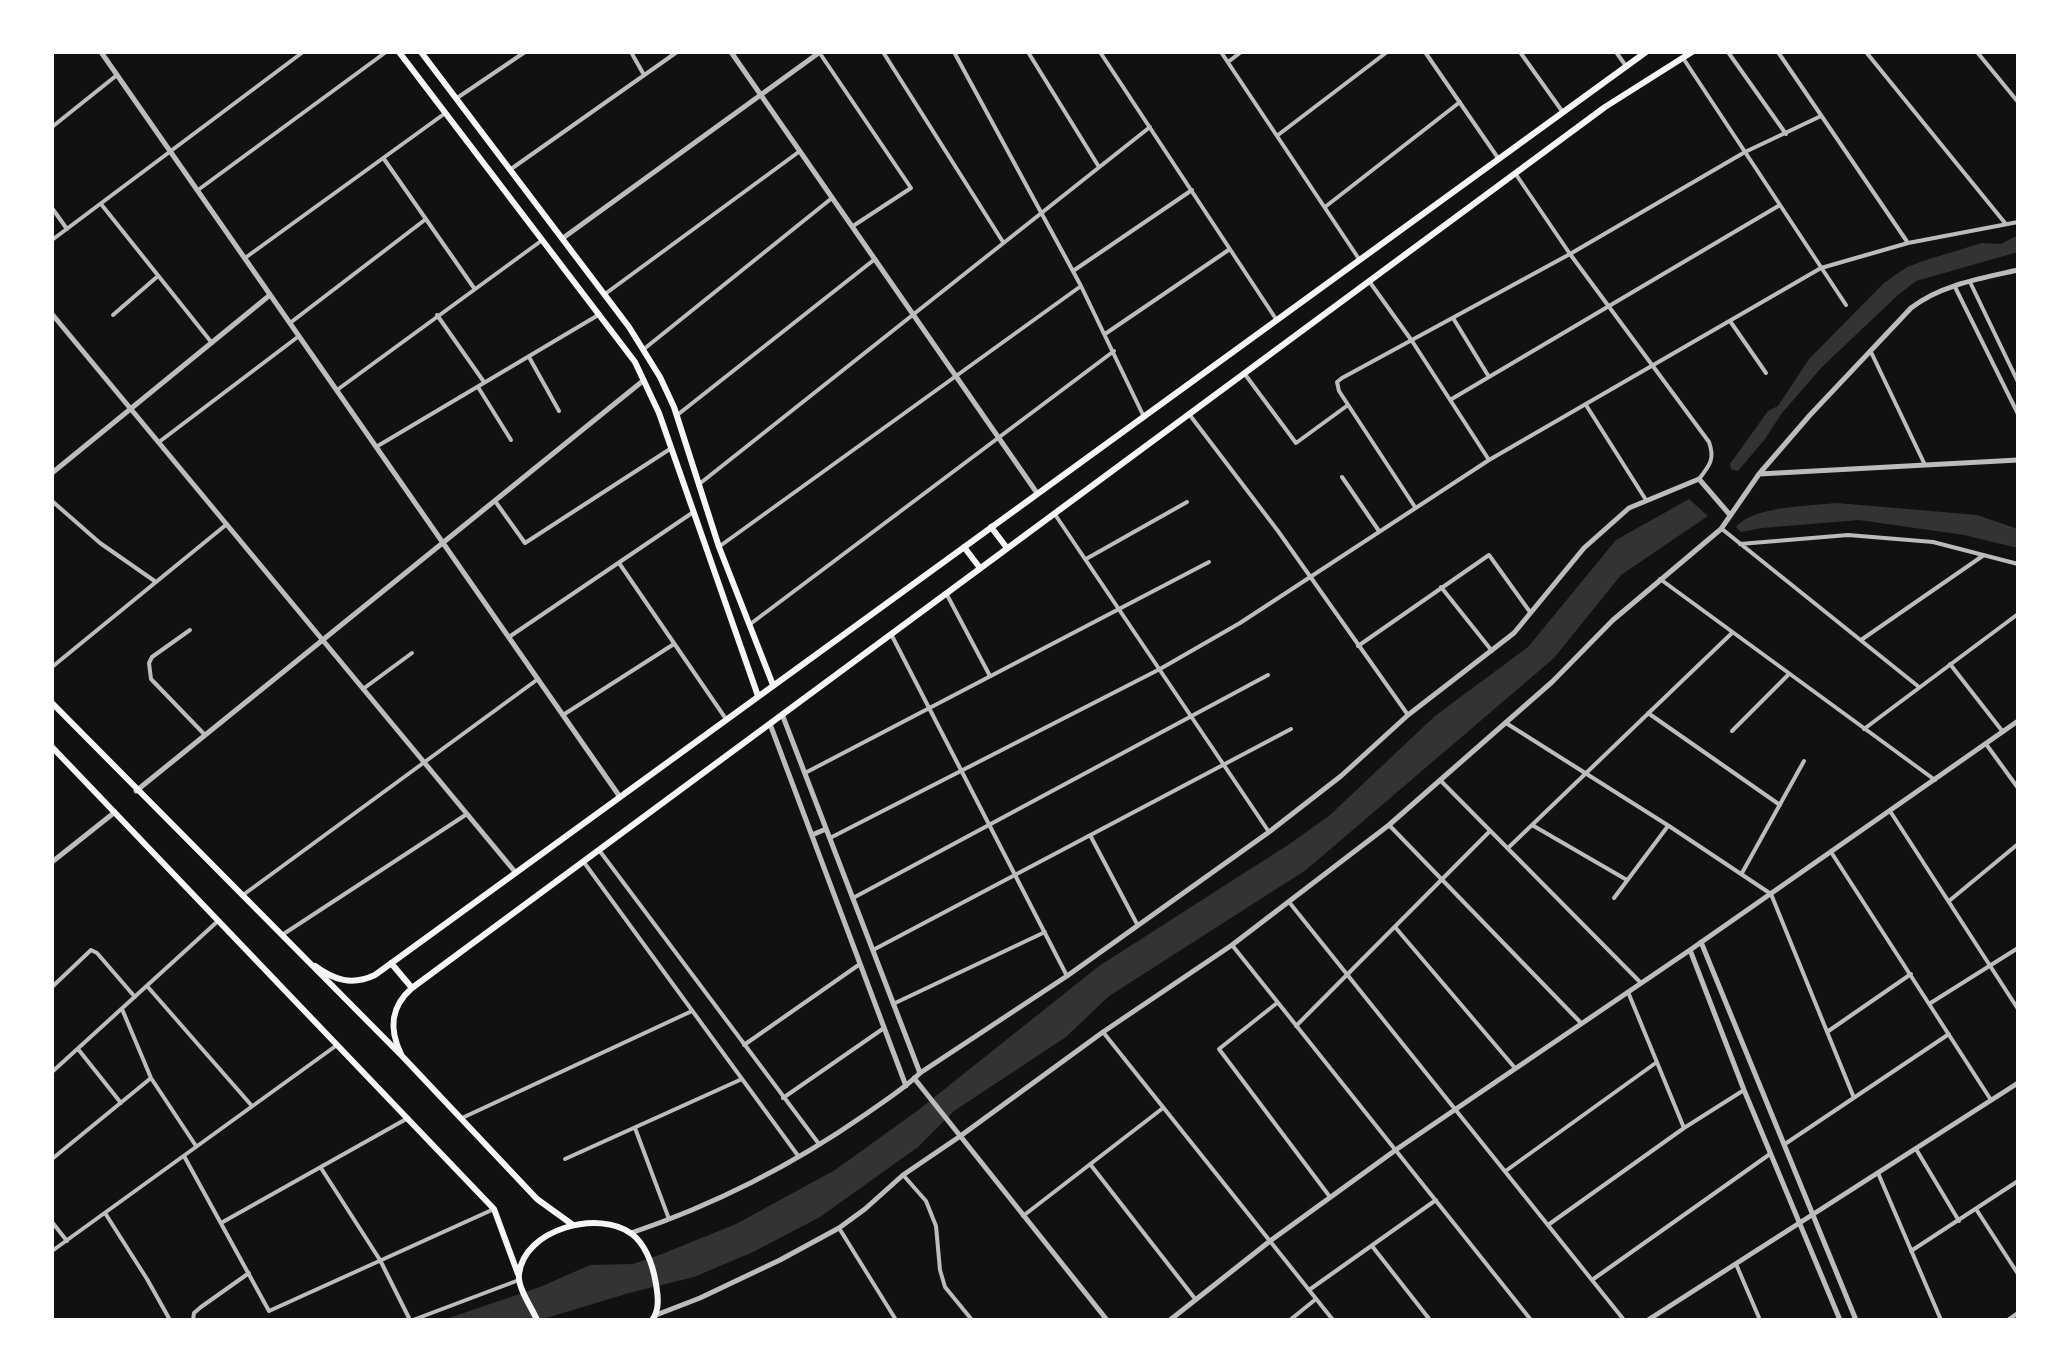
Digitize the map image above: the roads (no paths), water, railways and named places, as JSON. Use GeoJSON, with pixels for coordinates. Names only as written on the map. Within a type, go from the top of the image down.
{"type":"FeatureCollection","features":[{"type":"Feature","properties":{"kind":"main road"},"geometry":{"type":"LineString","coordinates":[[399,52],[635,362],[659,413],[758,696]]}},
{"type":"Feature","properties":{"kind":"main road"},"geometry":{"type":"LineString","coordinates":[[421,52],[644,349],[674,407],[719,547],[773,685]]}},
{"type":"Feature","properties":{"kind":"main road"},"geometry":{"type":"LineString","coordinates":[[304,958],[330,976],[349,981],[365,979],[391,963],[1646,52]]}},
{"type":"Feature","properties":{"kind":"main road"},"geometry":{"type":"LineString","coordinates":[[403,1057],[393,1029],[394,1012],[396,1005],[412,988],[1605,107],[1692,52]]}},
{"type":"Feature","properties":{"kind":"main road"},"geometry":{"type":"LineString","coordinates":[[503,189],[518,178]]}},
{"type":"Feature","properties":{"kind":"main road"},"geometry":{"type":"LineString","coordinates":[[659,413],[674,407]]}},
{"type":"Feature","properties":{"kind":"main road"},"geometry":{"type":"LineString","coordinates":[[991,527],[1007,548]]}},
{"type":"Feature","properties":{"kind":"main road"},"geometry":{"type":"LineString","coordinates":[[964,547],[980,568]]}},
{"type":"Feature","properties":{"kind":"main road"},"geometry":{"type":"LineString","coordinates":[[52,703],[403,1057],[537,1199],[573,1225]]}},
{"type":"Feature","properties":{"kind":"main road"},"geometry":{"type":"LineString","coordinates":[[53,748],[494,1209],[537,1320]]}},
{"type":"Feature","properties":{"kind":"main road"},"geometry":{"type":"LineString","coordinates":[[391,963],[412,988]]}},
{"type":"Feature","properties":{"kind":"main road"},"geometry":{"type":"LineString","coordinates":[[519,1277],[527,1254],[543,1238],[573,1225],[589,1223],[612,1226],[631,1233],[643,1247],[654,1274],[658,1295],[655,1318]]}},
{"type":"Feature","properties":{"kind":"street"},"geometry":{"type":"LineString","coordinates":[[101,52],[620,797]]}},
{"type":"Feature","properties":{"kind":"street"},"geometry":{"type":"LineString","coordinates":[[52,240],[303,52]]}},
{"type":"Feature","properties":{"kind":"street"},"geometry":{"type":"LineString","coordinates":[[198,190],[386,52]]}},
{"type":"Feature","properties":{"kind":"street"},"geometry":{"type":"LineString","coordinates":[[457,98],[525,52]]}},
{"type":"Feature","properties":{"kind":"street"},"geometry":{"type":"LineString","coordinates":[[631,52],[644,75]]}},
{"type":"Feature","properties":{"kind":"street"},"geometry":{"type":"LineString","coordinates":[[511,169],[677,52]]}},
{"type":"Feature","properties":{"kind":"street"},"geometry":{"type":"LineString","coordinates":[[731,52],[1037,493]]}},
{"type":"Feature","properties":{"kind":"street"},"geometry":{"type":"LineString","coordinates":[[563,238],[819,52],[911,188],[852,227]]}},
{"type":"Feature","properties":{"kind":"street"},"geometry":{"type":"LineString","coordinates":[[883,52],[1003,242]]}},
{"type":"Feature","properties":{"kind":"street"},"geometry":{"type":"LineString","coordinates":[[954,52],[1081,286],[1144,417]]}},
{"type":"Feature","properties":{"kind":"street"},"geometry":{"type":"LineString","coordinates":[[1028,52],[1099,167]]}},
{"type":"Feature","properties":{"kind":"street"},"geometry":{"type":"LineString","coordinates":[[1100,52],[1278,321]]}},
{"type":"Feature","properties":{"kind":"street"},"geometry":{"type":"LineString","coordinates":[[1221,52],[1359,259]]}},
{"type":"Feature","properties":{"kind":"street"},"geometry":{"type":"LineString","coordinates":[[1228,62],[1241,52]]}},
{"type":"Feature","properties":{"kind":"street"},"geometry":{"type":"LineString","coordinates":[[1277,136],[1387,52]]}},
{"type":"Feature","properties":{"kind":"street"},"geometry":{"type":"LineString","coordinates":[[1425,52],[1498,158]]}},
{"type":"Feature","properties":{"kind":"street"},"geometry":{"type":"LineString","coordinates":[[1520,52],[1562,111]]}},
{"type":"Feature","properties":{"kind":"street"},"geometry":{"type":"LineString","coordinates":[[1616,52],[1626,66]]}},
{"type":"Feature","properties":{"kind":"street"},"geometry":{"type":"LineString","coordinates":[[1728,52],[1786,134]]}},
{"type":"Feature","properties":{"kind":"street"},"geometry":{"type":"LineString","coordinates":[[1778,52],[1908,243]]}},
{"type":"Feature","properties":{"kind":"street"},"geometry":{"type":"LineString","coordinates":[[1866,52],[2005,223]]}},
{"type":"Feature","properties":{"kind":"street"},"geometry":{"type":"LineString","coordinates":[[1977,52],[2018,102]]}},
{"type":"Feature","properties":{"kind":"street"},"geometry":{"type":"LineString","coordinates":[[1683,58],[1846,305]]}},
{"type":"Feature","properties":{"kind":"street"},"geometry":{"type":"LineString","coordinates":[[52,127],[117,75]]}},
{"type":"Feature","properties":{"kind":"street"},"geometry":{"type":"LineString","coordinates":[[1325,207],[1460,102]]}},
{"type":"Feature","properties":{"kind":"street"},"geometry":{"type":"LineString","coordinates":[[245,258],[444,114]]}},
{"type":"Feature","properties":{"kind":"street"},"geometry":{"type":"LineString","coordinates":[[1415,507],[1339,391],[1337,382],[1570,254],[1745,152],[1821,116]]}},
{"type":"Feature","properties":{"kind":"street"},"geometry":{"type":"LineString","coordinates":[[698,485],[1150,127]]}},
{"type":"Feature","properties":{"kind":"street"},"geometry":{"type":"LineString","coordinates":[[603,295],[800,151]]}},
{"type":"Feature","properties":{"kind":"street"},"geometry":{"type":"LineString","coordinates":[[384,159],[474,288]]}},
{"type":"Feature","properties":{"kind":"street"},"geometry":{"type":"LineString","coordinates":[[631,1233],[670,1221],[738,1190],[820,1146],[920,1073],[1067,976],[1269,832],[1341,776],[1408,715],[1492,651],[1531,614],[1584,548],[1629,508],[1699,479],[1711,465],[1713,455],[1709,442],[1570,254],[1515,173]]}},
{"type":"Feature","properties":{"kind":"street"},"geometry":{"type":"LineString","coordinates":[[1073,271],[1192,190]]}},
{"type":"Feature","properties":{"kind":"street"},"geometry":{"type":"LineString","coordinates":[[644,349],[832,198]]}},
{"type":"Feature","properties":{"kind":"street"},"geometry":{"type":"LineString","coordinates":[[100,204],[212,343]]}},
{"type":"Feature","properties":{"kind":"street"},"geometry":{"type":"LineString","coordinates":[[1450,400],[1780,205]]}},
{"type":"Feature","properties":{"kind":"street"},"geometry":{"type":"LineString","coordinates":[[52,208],[67,229]]}},
{"type":"Feature","properties":{"kind":"street"},"geometry":{"type":"LineString","coordinates":[[290,323],[426,219]]}},
{"type":"Feature","properties":{"kind":"street"},"geometry":{"type":"LineString","coordinates":[[830,838],[1160,669],[1240,623],[1489,460],[1821,268],[1908,243],[2018,222]]}},
{"type":"Feature","properties":{"kind":"street"},"geometry":{"type":"LineString","coordinates":[[337,390],[543,240]]}},
{"type":"Feature","properties":{"kind":"street"},"geometry":{"type":"LineString","coordinates":[[1105,334],[1230,249]]}},
{"type":"Feature","properties":{"kind":"street"},"geometry":{"type":"LineString","coordinates":[[676,416],[875,259]]}},
{"type":"Feature","properties":{"kind":"street"},"geometry":{"type":"LineString","coordinates":[[655,1318],[767,1266],[839,1228],[903,1175],[1289,902],[1441,781],[1552,682],[1613,620],[1721,529],[1759,474],[1870,349],[1922,299],[2018,270]]}},
{"type":"Feature","properties":{"kind":"street"},"geometry":{"type":"LineString","coordinates":[[113,315],[158,276]]}},
{"type":"Feature","properties":{"kind":"street"},"geometry":{"type":"LineString","coordinates":[[1369,281],[1489,460]]}},
{"type":"Feature","properties":{"kind":"street"},"geometry":{"type":"LineString","coordinates":[[1970,282],[2018,382]]}},
{"type":"Feature","properties":{"kind":"street"},"geometry":{"type":"LineString","coordinates":[[719,547],[1081,286]]}},
{"type":"Feature","properties":{"kind":"street"},"geometry":{"type":"LineString","coordinates":[[1955,287],[2018,414]]}},
{"type":"Feature","properties":{"kind":"street"},"geometry":{"type":"LineString","coordinates":[[52,473],[270,295]]}},
{"type":"Feature","properties":{"kind":"street"},"geometry":{"type":"LineString","coordinates":[[52,314],[516,873]]}},
{"type":"Feature","properties":{"kind":"street"},"geometry":{"type":"LineString","coordinates":[[376,447],[600,314]]}},
{"type":"Feature","properties":{"kind":"street"},"geometry":{"type":"LineString","coordinates":[[437,315],[485,383]]}},
{"type":"Feature","properties":{"kind":"street"},"geometry":{"type":"LineString","coordinates":[[1453,318],[1489,377]]}},
{"type":"Feature","properties":{"kind":"street"},"geometry":{"type":"LineString","coordinates":[[1730,321],[1766,373]]}},
{"type":"Feature","properties":{"kind":"street"},"geometry":{"type":"LineString","coordinates":[[159,442],[299,336]]}},
{"type":"Feature","properties":{"kind":"street"},"geometry":{"type":"LineString","coordinates":[[1870,349],[1925,465]]}},
{"type":"Feature","properties":{"kind":"street"},"geometry":{"type":"LineString","coordinates":[[749,625],[1114,351]]}},
{"type":"Feature","properties":{"kind":"street"},"geometry":{"type":"LineString","coordinates":[[529,357],[559,411]]}},
{"type":"Feature","properties":{"kind":"street"},"geometry":{"type":"LineString","coordinates":[[2008,360],[2018,361]]}},
{"type":"Feature","properties":{"kind":"street"},"geometry":{"type":"LineString","coordinates":[[1244,373],[1296,443],[1348,405]]}},
{"type":"Feature","properties":{"kind":"street"},"geometry":{"type":"LineString","coordinates":[[136,791],[644,380]]}},
{"type":"Feature","properties":{"kind":"street"},"geometry":{"type":"LineString","coordinates":[[478,387],[511,440]]}},
{"type":"Feature","properties":{"kind":"street"},"geometry":{"type":"LineString","coordinates":[[1586,405],[1646,500]]}},
{"type":"Feature","properties":{"kind":"street"},"geometry":{"type":"LineString","coordinates":[[1189,414],[1408,715]]}},
{"type":"Feature","properties":{"kind":"street"},"geometry":{"type":"LineString","coordinates":[[495,501],[525,543],[670,449]]}},
{"type":"Feature","properties":{"kind":"street"},"geometry":{"type":"LineString","coordinates":[[1759,474],[2018,460]]}},
{"type":"Feature","properties":{"kind":"street"},"geometry":{"type":"LineString","coordinates":[[1342,477],[1379,531]]}},
{"type":"Feature","properties":{"kind":"street"},"geometry":{"type":"LineString","coordinates":[[1699,479],[1731,516]]}},
{"type":"Feature","properties":{"kind":"street"},"geometry":{"type":"LineString","coordinates":[[52,501],[100,543],[156,582]]}},
{"type":"Feature","properties":{"kind":"street"},"geometry":{"type":"LineString","coordinates":[[1086,559],[1187,502]]}},
{"type":"Feature","properties":{"kind":"street"},"geometry":{"type":"LineString","coordinates":[[509,637],[692,513]]}},
{"type":"Feature","properties":{"kind":"street"},"geometry":{"type":"LineString","coordinates":[[1054,513],[1269,832]]}},
{"type":"Feature","properties":{"kind":"street"},"geometry":{"type":"LineString","coordinates":[[52,667],[227,524]]}},
{"type":"Feature","properties":{"kind":"street"},"geometry":{"type":"LineString","coordinates":[[1721,529],[1919,687]]}},
{"type":"Feature","properties":{"kind":"street"},"geometry":{"type":"LineString","coordinates":[[1740,544],[1848,535],[1933,542],[2018,564]]}},
{"type":"Feature","properties":{"kind":"street"},"geometry":{"type":"LineString","coordinates":[[1358,646],[1489,555],[1531,614]]}},
{"type":"Feature","properties":{"kind":"street"},"geometry":{"type":"LineString","coordinates":[[1861,640],[1984,555]]}},
{"type":"Feature","properties":{"kind":"street"},"geometry":{"type":"LineString","coordinates":[[805,773],[1209,562]]}},
{"type":"Feature","properties":{"kind":"street"},"geometry":{"type":"LineString","coordinates":[[619,563],[726,719]]}},
{"type":"Feature","properties":{"kind":"street"},"geometry":{"type":"LineString","coordinates":[[1660,579],[1935,780]]}},
{"type":"Feature","properties":{"kind":"street"},"geometry":{"type":"LineString","coordinates":[[1441,587],[1492,651]]}},
{"type":"Feature","properties":{"kind":"street"},"geometry":{"type":"LineString","coordinates":[[946,593],[990,676]]}},
{"type":"Feature","properties":{"kind":"street"},"geometry":{"type":"LineString","coordinates":[[1864,729],[2018,614]]}},
{"type":"Feature","properties":{"kind":"street"},"geometry":{"type":"LineString","coordinates":[[190,630],[152,657],[149,671],[151,679],[205,735]]}},
{"type":"Feature","properties":{"kind":"street"},"geometry":{"type":"LineString","coordinates":[[1508,848],[1732,633]]}},
{"type":"Feature","properties":{"kind":"street"},"geometry":{"type":"LineString","coordinates":[[891,634],[1067,976]]}},
{"type":"Feature","properties":{"kind":"street"},"geometry":{"type":"LineString","coordinates":[[563,715],[674,644]]}},
{"type":"Feature","properties":{"kind":"street"},"geometry":{"type":"LineString","coordinates":[[363,689],[412,653]]}},
{"type":"Feature","properties":{"kind":"street"},"geometry":{"type":"LineString","coordinates":[[1950,664],[2003,732]]}},
{"type":"Feature","properties":{"kind":"street"},"geometry":{"type":"LineString","coordinates":[[1732,731],[1789,674]]}},
{"type":"Feature","properties":{"kind":"street"},"geometry":{"type":"LineString","coordinates":[[853,898],[1268,675]]}},
{"type":"Feature","properties":{"kind":"street"},"geometry":{"type":"LineString","coordinates":[[241,896],[538,679]]}},
{"type":"Feature","properties":{"kind":"street"},"geometry":{"type":"LineString","coordinates":[[1648,713],[1780,805]]}},
{"type":"Feature","properties":{"kind":"street"},"geometry":{"type":"LineString","coordinates":[[782,714],[920,1073]]}},
{"type":"Feature","properties":{"kind":"street"},"geometry":{"type":"LineString","coordinates":[[1170,1320],[1270,1241],[1397,1149],[1690,950],[2018,721]]}},
{"type":"Feature","properties":{"kind":"street"},"geometry":{"type":"LineString","coordinates":[[1506,723],[1771,894],[1854,1098]]}},
{"type":"Feature","properties":{"kind":"street"},"geometry":{"type":"LineString","coordinates":[[770,724],[906,1086]]}},
{"type":"Feature","properties":{"kind":"street"},"geometry":{"type":"LineString","coordinates":[[872,950],[1291,729]]}},
{"type":"Feature","properties":{"kind":"street"},"geometry":{"type":"LineString","coordinates":[[1986,744],[2018,788]]}},
{"type":"Feature","properties":{"kind":"street"},"geometry":{"type":"LineString","coordinates":[[1742,873],[1804,761]]}},
{"type":"Feature","properties":{"kind":"street"},"geometry":{"type":"LineString","coordinates":[[1441,781],[1641,983]]}},
{"type":"Feature","properties":{"kind":"street"},"geometry":{"type":"LineString","coordinates":[[1890,811],[2018,1009]]}},
{"type":"Feature","properties":{"kind":"street"},"geometry":{"type":"LineString","coordinates":[[52,862],[115,812]]}},
{"type":"Feature","properties":{"kind":"street"},"geometry":{"type":"LineString","coordinates":[[282,935],[467,814]]}},
{"type":"Feature","properties":{"kind":"street"},"geometry":{"type":"LineString","coordinates":[[1389,825],[1581,1023]]}},
{"type":"Feature","properties":{"kind":"street"},"geometry":{"type":"LineString","coordinates":[[1532,825],[1627,880]]}},
{"type":"Feature","properties":{"kind":"street"},"geometry":{"type":"LineString","coordinates":[[1614,898],[1669,826]]}},
{"type":"Feature","properties":{"kind":"street"},"geometry":{"type":"LineString","coordinates":[[812,835],[826,829]]}},
{"type":"Feature","properties":{"kind":"street"},"geometry":{"type":"LineString","coordinates":[[1296,1026],[1490,831]]}},
{"type":"Feature","properties":{"kind":"street"},"geometry":{"type":"LineString","coordinates":[[1090,835],[1137,924]]}},
{"type":"Feature","properties":{"kind":"street"},"geometry":{"type":"LineString","coordinates":[[1948,901],[2018,844]]}},
{"type":"Feature","properties":{"kind":"street"},"geometry":{"type":"LineString","coordinates":[[599,850],[820,1146]]}},
{"type":"Feature","properties":{"kind":"street"},"geometry":{"type":"LineString","coordinates":[[1831,852],[1991,1100]]}},
{"type":"Feature","properties":{"kind":"street"},"geometry":{"type":"LineString","coordinates":[[583,861],[799,1157]]}},
{"type":"Feature","properties":{"kind":"street"},"geometry":{"type":"LineString","coordinates":[[1289,902],[1624,1320]]}},
{"type":"Feature","properties":{"kind":"street"},"geometry":{"type":"LineString","coordinates":[[52,1072],[218,921]]}},
{"type":"Feature","properties":{"kind":"street"},"geometry":{"type":"LineString","coordinates":[[1395,927],[1515,1068]]}},
{"type":"Feature","properties":{"kind":"street"},"geometry":{"type":"LineString","coordinates":[[893,1004],[1045,932]]}},
{"type":"Feature","properties":{"kind":"street"},"geometry":{"type":"LineString","coordinates":[[1701,942],[1856,1320]]}},
{"type":"Feature","properties":{"kind":"street"},"geometry":{"type":"LineString","coordinates":[[1232,945],[1531,1320]]}},
{"type":"Feature","properties":{"kind":"street"},"geometry":{"type":"LineString","coordinates":[[1929,1004],[2018,948]]}},
{"type":"Feature","properties":{"kind":"street"},"geometry":{"type":"LineString","coordinates":[[52,987],[91,950],[135,997]]}},
{"type":"Feature","properties":{"kind":"street"},"geometry":{"type":"LineString","coordinates":[[1690,950],[1744,1090],[1840,1320]]}},
{"type":"Feature","properties":{"kind":"street"},"geometry":{"type":"LineString","coordinates":[[744,1045],[860,964]]}},
{"type":"Feature","properties":{"kind":"street"},"geometry":{"type":"LineString","coordinates":[[1827,1032],[1911,974]]}},
{"type":"Feature","properties":{"kind":"street"},"geometry":{"type":"LineString","coordinates":[[147,986],[252,1106]]}},
{"type":"Feature","properties":{"kind":"street"},"geometry":{"type":"LineString","coordinates":[[1628,992],[1684,1128]]}},
{"type":"Feature","properties":{"kind":"street"},"geometry":{"type":"LineString","coordinates":[[1277,1003],[1219,1049],[1330,1197]]}},
{"type":"Feature","properties":{"kind":"street"},"geometry":{"type":"LineString","coordinates":[[122,1009],[151,1078],[196,1146]]}},
{"type":"Feature","properties":{"kind":"street"},"geometry":{"type":"LineString","coordinates":[[462,1118],[692,1011]]}},
{"type":"Feature","properties":{"kind":"street"},"geometry":{"type":"LineString","coordinates":[[783,1098],[884,1028]]}},
{"type":"Feature","properties":{"kind":"street"},"geometry":{"type":"LineString","coordinates":[[1103,1032],[1333,1320]]}},
{"type":"Feature","properties":{"kind":"street"},"geometry":{"type":"LineString","coordinates":[[1783,1146],[1949,1034]]}},
{"type":"Feature","properties":{"kind":"street"},"geometry":{"type":"LineString","coordinates":[[52,1251],[337,1045]]}},
{"type":"Feature","properties":{"kind":"street"},"geometry":{"type":"LineString","coordinates":[[78,1049],[121,1103]]}},
{"type":"Feature","properties":{"kind":"street"},"geometry":{"type":"LineString","coordinates":[[1506,1171],[1657,1062]]}},
{"type":"Feature","properties":{"kind":"street"},"geometry":{"type":"LineString","coordinates":[[52,1159],[151,1078]]}},
{"type":"Feature","properties":{"kind":"street"},"geometry":{"type":"LineString","coordinates":[[914,1078],[1107,1320]]}},
{"type":"Feature","properties":{"kind":"street"},"geometry":{"type":"LineString","coordinates":[[565,1159],[742,1079]]}},
{"type":"Feature","properties":{"kind":"street"},"geometry":{"type":"LineString","coordinates":[[1648,1320],[2018,1083]]}},
{"type":"Feature","properties":{"kind":"street"},"geometry":{"type":"LineString","coordinates":[[1548,1225],[1684,1128],[1744,1090]]}},
{"type":"Feature","properties":{"kind":"street"},"geometry":{"type":"LineString","coordinates":[[1023,1216],[1163,1108]]}},
{"type":"Feature","properties":{"kind":"street"},"geometry":{"type":"LineString","coordinates":[[221,1223],[408,1118]]}},
{"type":"Feature","properties":{"kind":"street"},"geometry":{"type":"LineString","coordinates":[[635,1128],[670,1221]]}},
{"type":"Feature","properties":{"kind":"street"},"geometry":{"type":"LineString","coordinates":[[1916,1149],[1959,1221]]}},
{"type":"Feature","properties":{"kind":"street"},"geometry":{"type":"LineString","coordinates":[[1592,1280],[1770,1154]]}},
{"type":"Feature","properties":{"kind":"street"},"geometry":{"type":"LineString","coordinates":[[184,1156],[269,1311],[494,1209]]}},
{"type":"Feature","properties":{"kind":"street"},"geometry":{"type":"LineString","coordinates":[[1090,1164],[1196,1300]]}},
{"type":"Feature","properties":{"kind":"street"},"geometry":{"type":"LineString","coordinates":[[321,1168],[380,1260],[412,1320],[519,1277]]}},
{"type":"Feature","properties":{"kind":"street"},"geometry":{"type":"LineString","coordinates":[[1878,1173],[1941,1320]]}},
{"type":"Feature","properties":{"kind":"street"},"geometry":{"type":"LineString","coordinates":[[903,1175],[926,1201],[936,1226],[940,1270],[945,1287],[972,1320]]}},
{"type":"Feature","properties":{"kind":"street"},"geometry":{"type":"LineString","coordinates":[[1911,1251],[2018,1181]]}},
{"type":"Feature","properties":{"kind":"street"},"geometry":{"type":"LineString","coordinates":[[1309,1290],[1436,1200]]}},
{"type":"Feature","properties":{"kind":"street"},"geometry":{"type":"LineString","coordinates":[[1976,1209],[2018,1274]]}},
{"type":"Feature","properties":{"kind":"street"},"geometry":{"type":"LineString","coordinates":[[105,1213],[168,1320]]}},
{"type":"Feature","properties":{"kind":"street"},"geometry":{"type":"LineString","coordinates":[[52,1222],[67,1241]]}},
{"type":"Feature","properties":{"kind":"street"},"geometry":{"type":"LineString","coordinates":[[839,1228],[896,1320]]}},
{"type":"Feature","properties":{"kind":"street"},"geometry":{"type":"LineString","coordinates":[[1371,1246],[1430,1320]]}},
{"type":"Feature","properties":{"kind":"street"},"geometry":{"type":"LineString","coordinates":[[1736,1264],[1760,1320]]}},
{"type":"Feature","properties":{"kind":"street"},"geometry":{"type":"LineString","coordinates":[[193,1320],[194,1313],[201,1307],[249,1273]]}},
{"type":"Feature","properties":{"kind":"street"},"geometry":{"type":"LineString","coordinates":[[1290,1320],[1316,1299]]}},
{"type":"Feature","properties":{"kind":"street"},"geometry":{"type":"LineString","coordinates":[[2008,1320],[2016,1316]]}}]}
